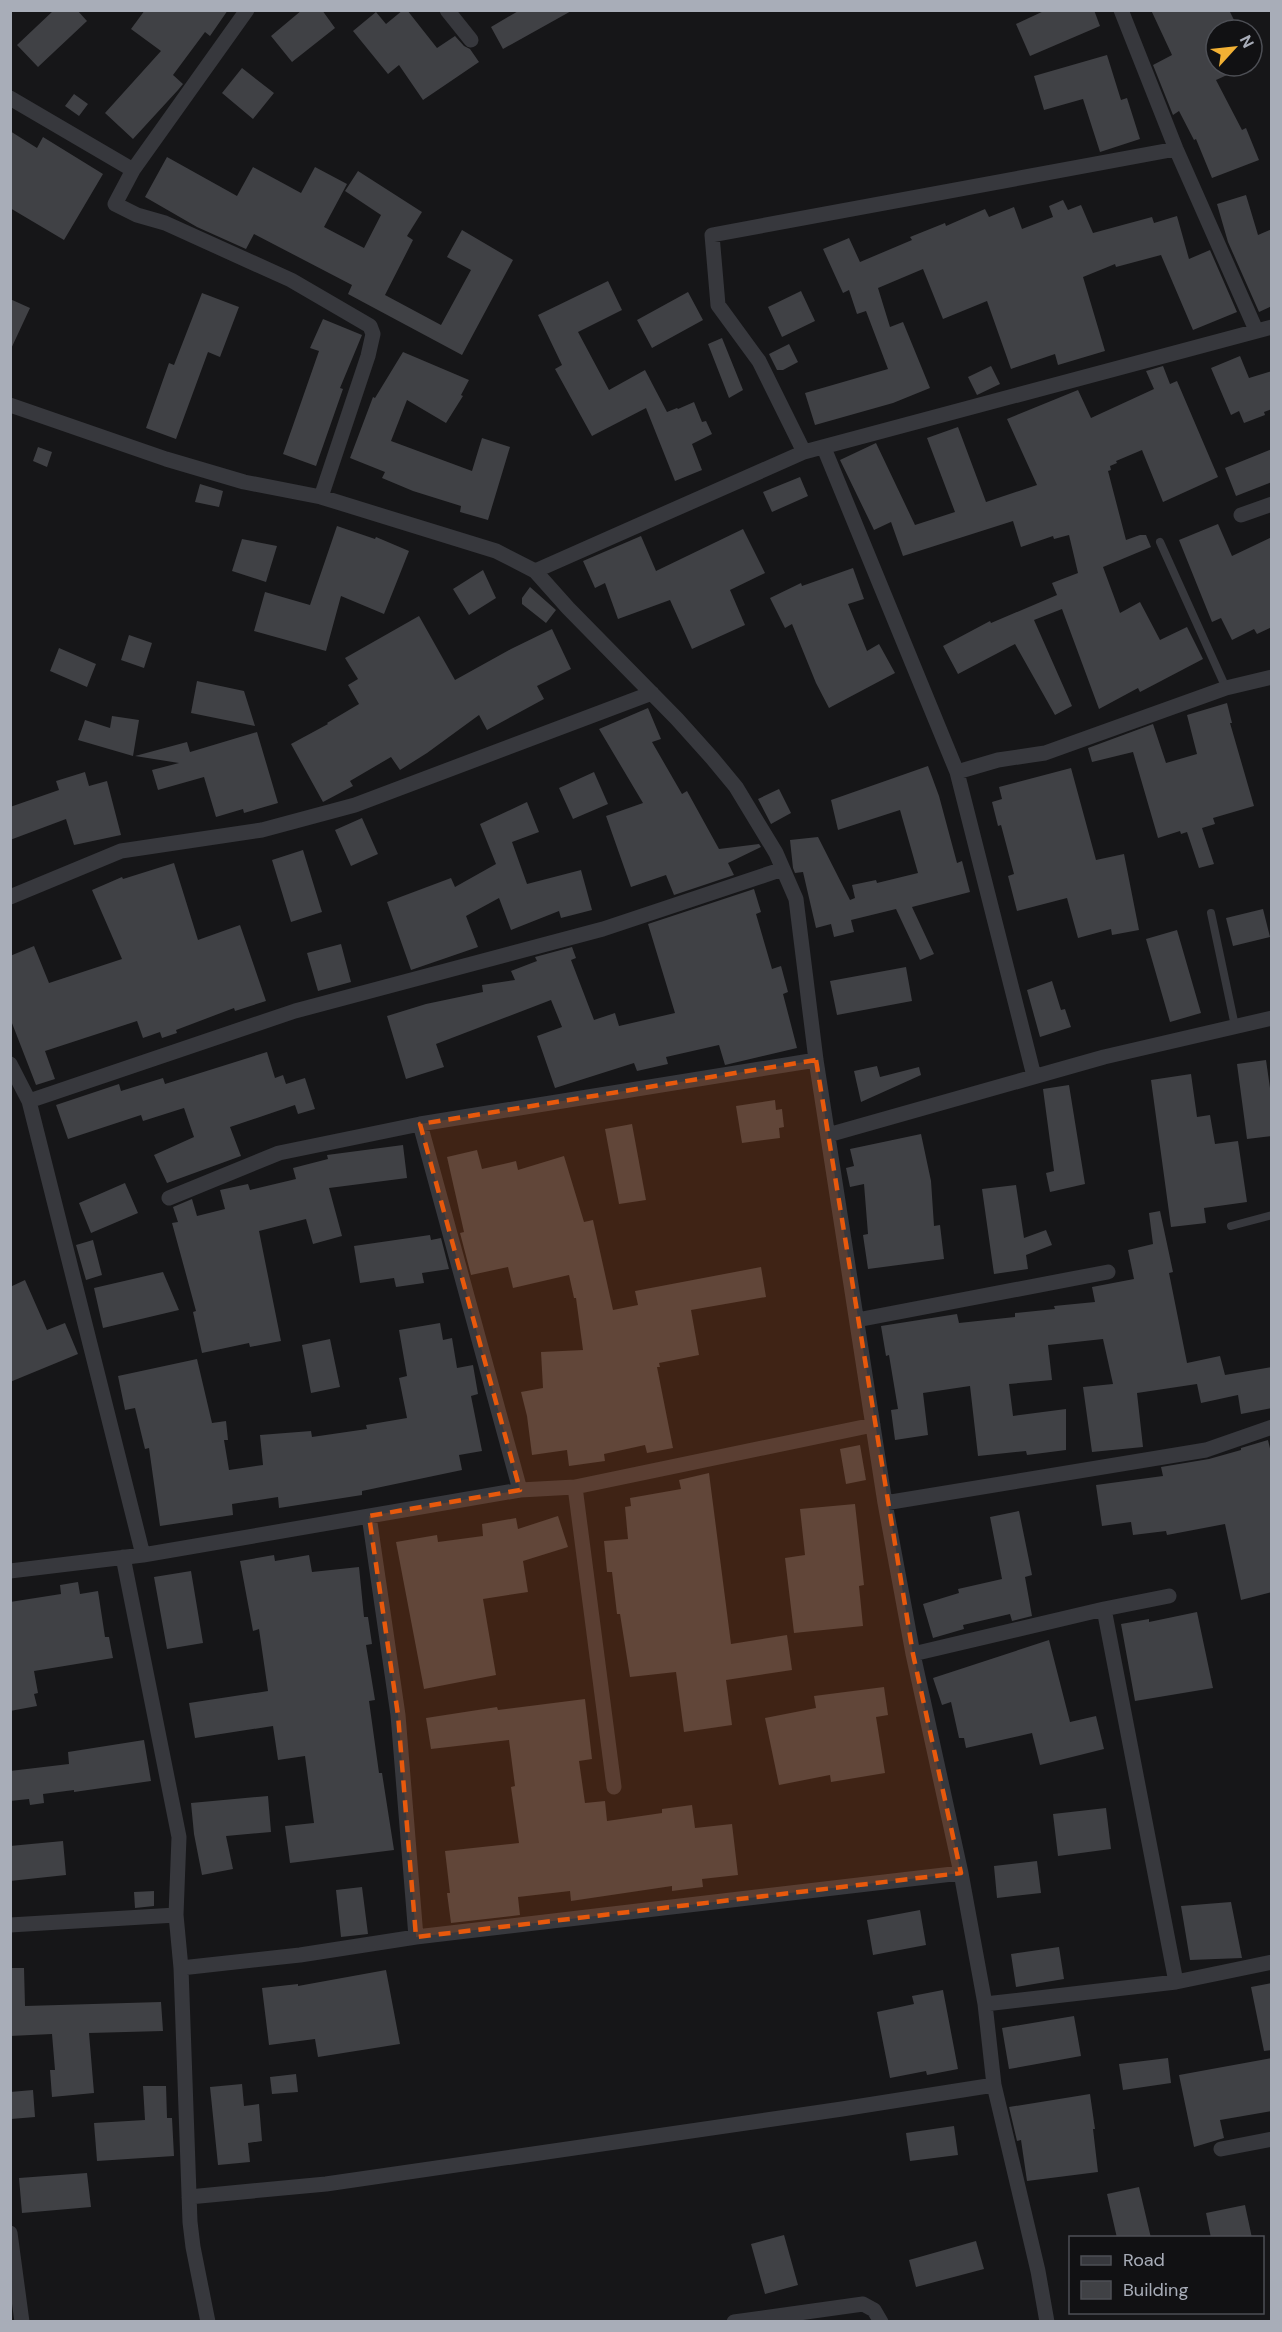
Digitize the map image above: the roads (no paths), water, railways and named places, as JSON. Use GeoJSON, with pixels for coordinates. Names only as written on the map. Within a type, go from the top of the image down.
{"type":"FeatureCollection","features":[{"type":"Feature","properties":{"kind":"street"},"geometry":{"type":"LineString","coordinates":[[247,10],[133,170],[115,204],[291,280],[370,326],[373,334],[368,356],[321,497]]}},
{"type":"Feature","properties":{"kind":"street"},"geometry":{"type":"LineString","coordinates":[[447,10],[471,40]]}},
{"type":"Feature","properties":{"kind":"street"},"geometry":{"type":"LineString","coordinates":[[535,571],[804,452],[1264,328],[1176,149],[1121,10]]}},
{"type":"Feature","properties":{"kind":"street"},"geometry":{"type":"LineString","coordinates":[[10,98],[133,170]]}},
{"type":"Feature","properties":{"kind":"street"},"geometry":{"type":"LineString","coordinates":[[804,452],[759,361],[718,305],[712,235],[1176,149]]}},
{"type":"Feature","properties":{"kind":"street"},"geometry":{"type":"LineString","coordinates":[[10,405],[48,420],[244,482],[321,497],[496,551],[535,571],[712,758],[736,787],[776,853],[796,899],[816,1060],[885,1503],[913,1654],[960,1872],[985,2004],[994,2085],[1038,2271],[1047,2322]]}},
{"type":"Feature","properties":{"kind":"street"},"geometry":{"type":"LineString","coordinates":[[824,448],[957,772],[1034,1076]]}},
{"type":"Feature","properties":{"kind":"street"},"geometry":{"type":"LineString","coordinates":[[1241,515],[1272,504]]}},
{"type":"Feature","properties":{"kind":"street"},"geometry":{"type":"LineString","coordinates":[[957,772],[998,760],[1045,753],[1226,688],[1272,677]]}},
{"type":"Feature","properties":{"kind":"street"},"geometry":{"type":"LineString","coordinates":[[10,897],[121,851],[262,830],[355,805],[652,693]]}},
{"type":"Feature","properties":{"kind":"street"},"geometry":{"type":"LineString","coordinates":[[28,1101],[295,1011],[603,929],[783,869]]}},
{"type":"Feature","properties":{"kind":"street"},"geometry":{"type":"LineString","coordinates":[[828,1135],[1034,1076],[1272,1018]]}},
{"type":"Feature","properties":{"kind":"street"},"geometry":{"type":"LineString","coordinates":[[169,1198],[279,1153],[420,1124],[816,1060]]}},
{"type":"Feature","properties":{"kind":"street"},"geometry":{"type":"LineString","coordinates":[[10,1064],[28,1101],[143,1555]]}},
{"type":"Feature","properties":{"kind":"street"},"geometry":{"type":"LineString","coordinates":[[420,1124],[520,1490]]}},
{"type":"Feature","properties":{"kind":"street"},"geometry":{"type":"LineString","coordinates":[[856,1320],[1107,1272]]}},
{"type":"Feature","properties":{"kind":"street"},"geometry":{"type":"LineString","coordinates":[[10,1571],[143,1555],[520,1490],[575,1486],[873,1425]]}},
{"type":"Feature","properties":{"kind":"street"},"geometry":{"type":"LineString","coordinates":[[885,1503],[1206,1450],[1272,1427]]}},
{"type":"Feature","properties":{"kind":"street"},"geometry":{"type":"LineString","coordinates":[[575,1486],[614,1786]]}},
{"type":"Feature","properties":{"kind":"street"},"geometry":{"type":"LineString","coordinates":[[369,1516],[398,1715],[416,1937]]}},
{"type":"Feature","properties":{"kind":"street"},"geometry":{"type":"LineString","coordinates":[[123,1557],[179,1838],[176,1915],[181,1968],[189,2197],[193,2247],[208,2322]]}},
{"type":"Feature","properties":{"kind":"street"},"geometry":{"type":"LineString","coordinates":[[913,1654],[1169,1596]]}},
{"type":"Feature","properties":{"kind":"street"},"geometry":{"type":"LineString","coordinates":[[1104,1609],[1176,1982]]}},
{"type":"Feature","properties":{"kind":"street"},"geometry":{"type":"LineString","coordinates":[[181,1968],[300,1955],[416,1937],[960,1872]]}},
{"type":"Feature","properties":{"kind":"street"},"geometry":{"type":"LineString","coordinates":[[10,1924],[176,1915]]}},
{"type":"Feature","properties":{"kind":"street"},"geometry":{"type":"LineString","coordinates":[[985,2004],[1176,1982],[1272,1962]]}},
{"type":"Feature","properties":{"kind":"street"},"geometry":{"type":"LineString","coordinates":[[189,2197],[338,2182],[994,2085]]}},
{"type":"Feature","properties":{"kind":"street"},"geometry":{"type":"LineString","coordinates":[[1221,2149],[1272,2139]]}},
{"type":"Feature","properties":{"kind":"street"},"geometry":{"type":"LineString","coordinates":[[10,2233],[22,2322]]}},
{"type":"Feature","properties":{"kind":"street"},"geometry":{"type":"LineString","coordinates":[[734,2322],[863,2304],[874,2310],[881,2322]]}},
{"type":"Feature","properties":{"kind":"lane"},"geometry":{"type":"LineString","coordinates":[[1160,542],[1226,688]]}},
{"type":"Feature","properties":{"kind":"lane"},"geometry":{"type":"LineString","coordinates":[[1211,914],[1235,1026]]}},
{"type":"Feature","properties":{"kind":"lane"},"geometry":{"type":"LineString","coordinates":[[1231,1226],[1272,1215]]}}]}
